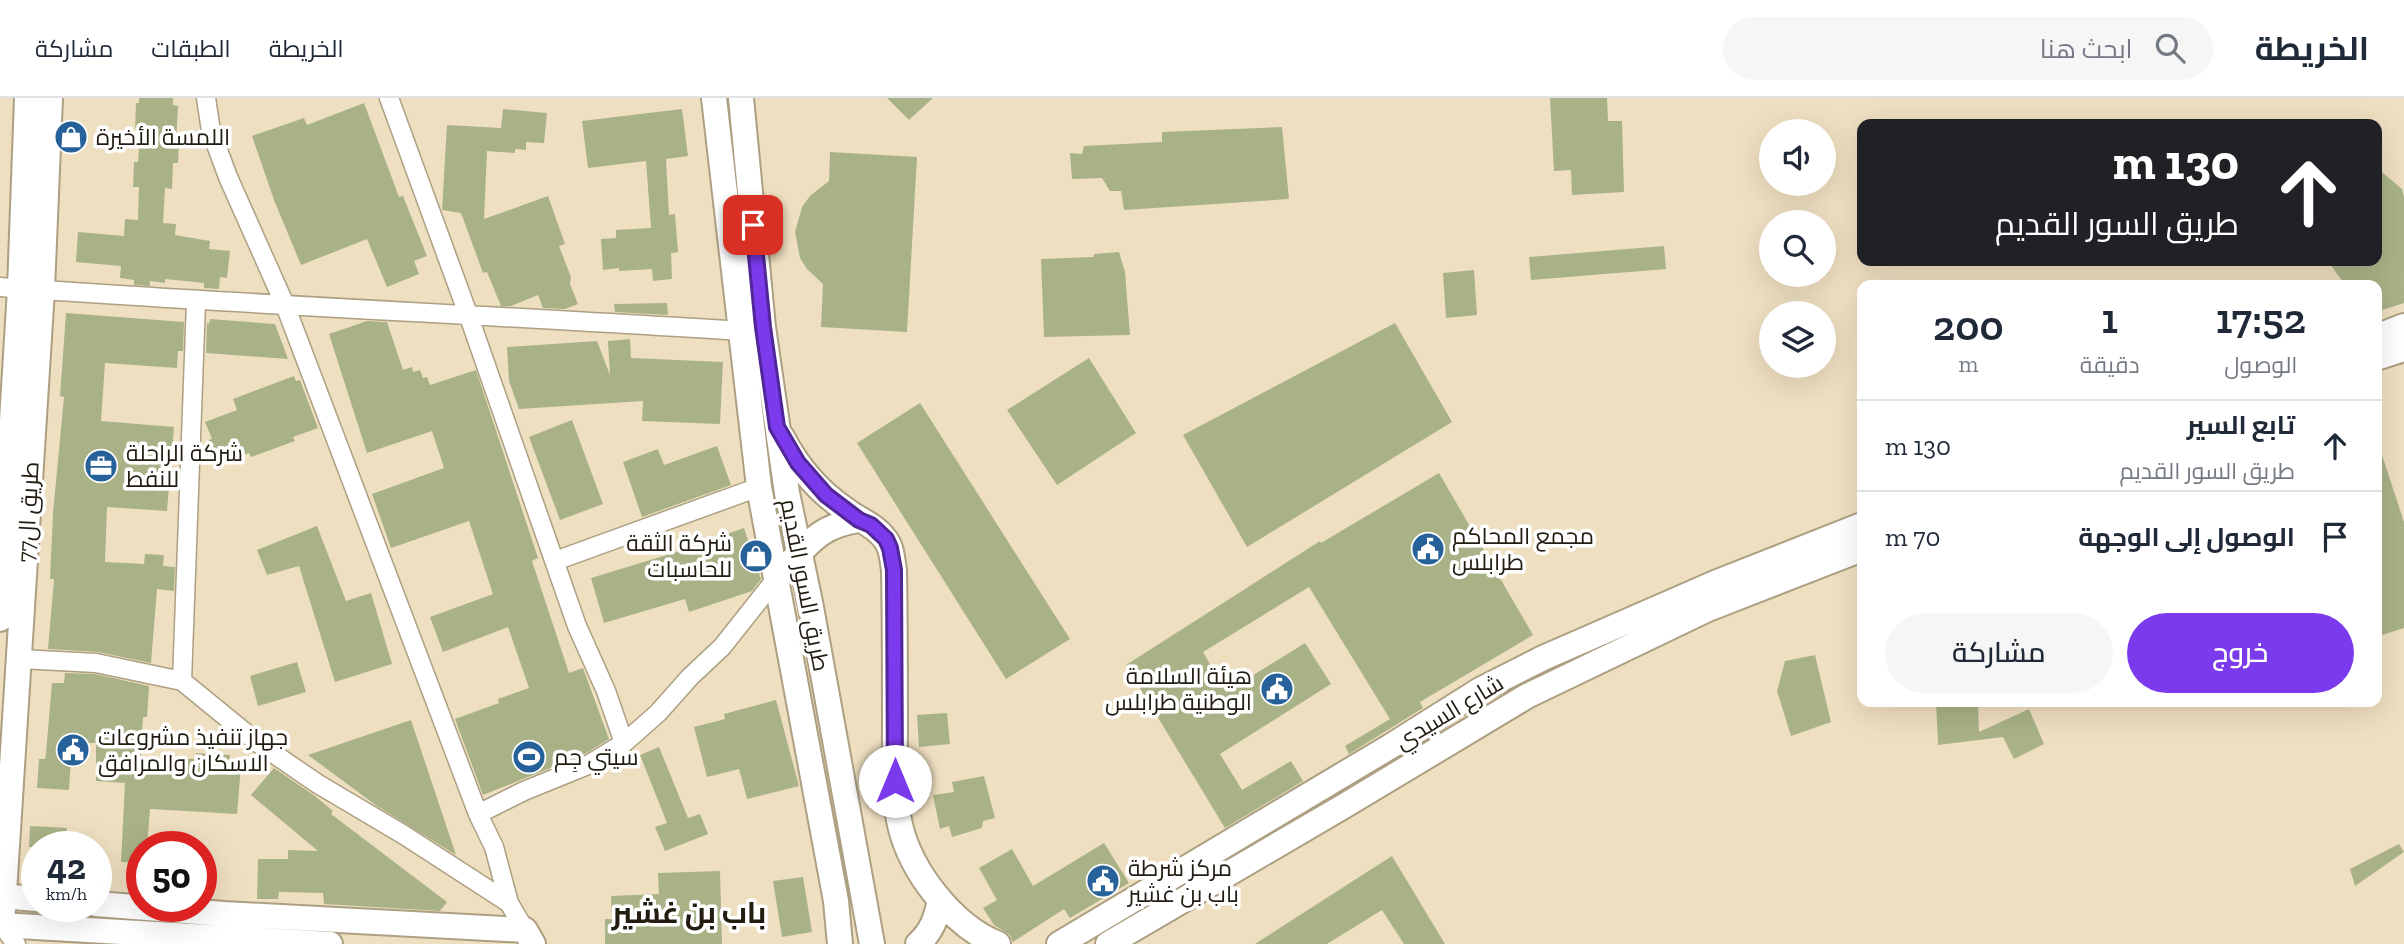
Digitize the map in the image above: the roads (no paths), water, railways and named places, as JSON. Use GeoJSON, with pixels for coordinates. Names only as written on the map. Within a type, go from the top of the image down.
{"type":"FeatureCollection","features":[{"type":"Feature","properties":{"kind":"main road"},"geometry":{"type":"LineString","coordinates":[[0,620],[20,288],[27,98]]}},
{"type":"Feature","properties":{"kind":"main road","name":"طريق ال77"},"geometry":{"type":"LineString","coordinates":[[6,931],[2,896],[20,659],[20,288],[50,98]]}},
{"type":"Feature","properties":{"kind":"main road","name":"طريق السور القديم"},"geometry":{"type":"LineString","coordinates":[[714,98],[752,329],[777,427],[872,944]]}},
{"type":"Feature","properties":{"kind":"main road","name":"طريق السور القديم"},"geometry":{"type":"LineString","coordinates":[[741,98],[759,487],[836,901],[840,944]]}},
{"type":"Feature","properties":{"kind":"main road"},"geometry":{"type":"LineString","coordinates":[[2382,335],[2404,326]]}},
{"type":"Feature","properties":{"kind":"main road"},"geometry":{"type":"LineString","coordinates":[[2382,356],[2404,349]]}},
{"type":"Feature","properties":{"kind":"main road"},"geometry":{"type":"LineString","coordinates":[[777,427],[811,480],[859,520],[871,525],[890,548],[894,570],[895,781],[899,822],[905,845],[952,914],[998,944]]}},
{"type":"Feature","properties":{"kind":"main road"},"geometry":{"type":"LineString","coordinates":[[775,580],[811,540],[825,530],[859,520]]}},
{"type":"Feature","properties":{"kind":"main road","name":"شارع السيدي"},"geometry":{"type":"LineString","coordinates":[[1059,944],[1480,690],[1532,663],[1715,583],[1857,527]]}},
{"type":"Feature","properties":{"kind":"main road","name":"شارع السيدي"},"geometry":{"type":"LineString","coordinates":[[1108,944],[1527,696],[1708,609],[1857,551]]}},
{"type":"Feature","properties":{"kind":"main road"},"geometry":{"type":"LineString","coordinates":[[1327,784],[1345,806]]}},
{"type":"Feature","properties":{"kind":"main road"},"geometry":{"type":"LineString","coordinates":[[2,896],[21,898]]}},
{"type":"Feature","properties":{"kind":"main road"},"geometry":{"type":"LineString","coordinates":[[918,944],[936,921],[940,900]]}},
{"type":"Feature","properties":{"kind":"main road"},"geometry":{"type":"LineString","coordinates":[[112,905],[390,924],[529,937]]}},
{"type":"Feature","properties":{"kind":"main road"},"geometry":{"type":"LineString","coordinates":[[6,931],[330,944]]}},
{"type":"Feature","properties":{"kind":"street"},"geometry":{"type":"LineString","coordinates":[[206,98],[211,131],[228,177],[285,305],[478,814],[494,847],[509,903],[529,937]]}},
{"type":"Feature","properties":{"kind":"street"},"geometry":{"type":"LineString","coordinates":[[388,98],[468,314],[578,626],[606,691],[624,743]]}},
{"type":"Feature","properties":{"kind":"street"},"geometry":{"type":"LineString","coordinates":[[20,288],[196,302],[752,329]]}},
{"type":"Feature","properties":{"kind":"street"},"geometry":{"type":"LineString","coordinates":[[182,681],[196,302]]}},
{"type":"Feature","properties":{"kind":"street"},"geometry":{"type":"LineString","coordinates":[[555,561],[759,487]]}},
{"type":"Feature","properties":{"kind":"street"},"geometry":{"type":"LineString","coordinates":[[478,814],[524,791],[588,765],[624,743],[658,713],[722,647],[775,580]]}},
{"type":"Feature","properties":{"kind":"street"},"geometry":{"type":"LineString","coordinates":[[20,659],[96,663],[182,681],[258,743],[318,785],[404,835],[509,903]]}},
{"type":"Feature","properties":{"kind":"place","name":"اللمسة الأخيرة"},"geometry":{"type":"Point","coordinates":[71,137]}},
{"type":"Feature","properties":{"kind":"place","name":"شركة الراحلة للنفط"},"geometry":{"type":"Point","coordinates":[101,466]}},
{"type":"Feature","properties":{"kind":"place","name":"مجمع المحاكم طرابلس"},"geometry":{"type":"Point","coordinates":[1428,549]}},
{"type":"Feature","properties":{"kind":"place","name":"شركة الثقة للحاسبات"},"geometry":{"type":"Point","coordinates":[756,556]}},
{"type":"Feature","properties":{"kind":"place","name":"هيئة السلامة الوطنية طرابلس"},"geometry":{"type":"Point","coordinates":[1277,689]}},
{"type":"Feature","properties":{"kind":"place","name":"جهاز تنفيذ مشروعات الاسكان والمرافق"},"geometry":{"type":"Point","coordinates":[73,750]}},
{"type":"Feature","properties":{"kind":"place","name":"سيتي جِم"},"geometry":{"type":"Point","coordinates":[529,757]}},
{"type":"Feature","properties":{"kind":"place","name":"مركز شرطة باب بن غشير"},"geometry":{"type":"Point","coordinates":[1103,881]}},
{"type":"Feature","properties":{"kind":"district","name":"باب بن غشير"},"geometry":{"type":"Point","coordinates":[689,913]}}]}
